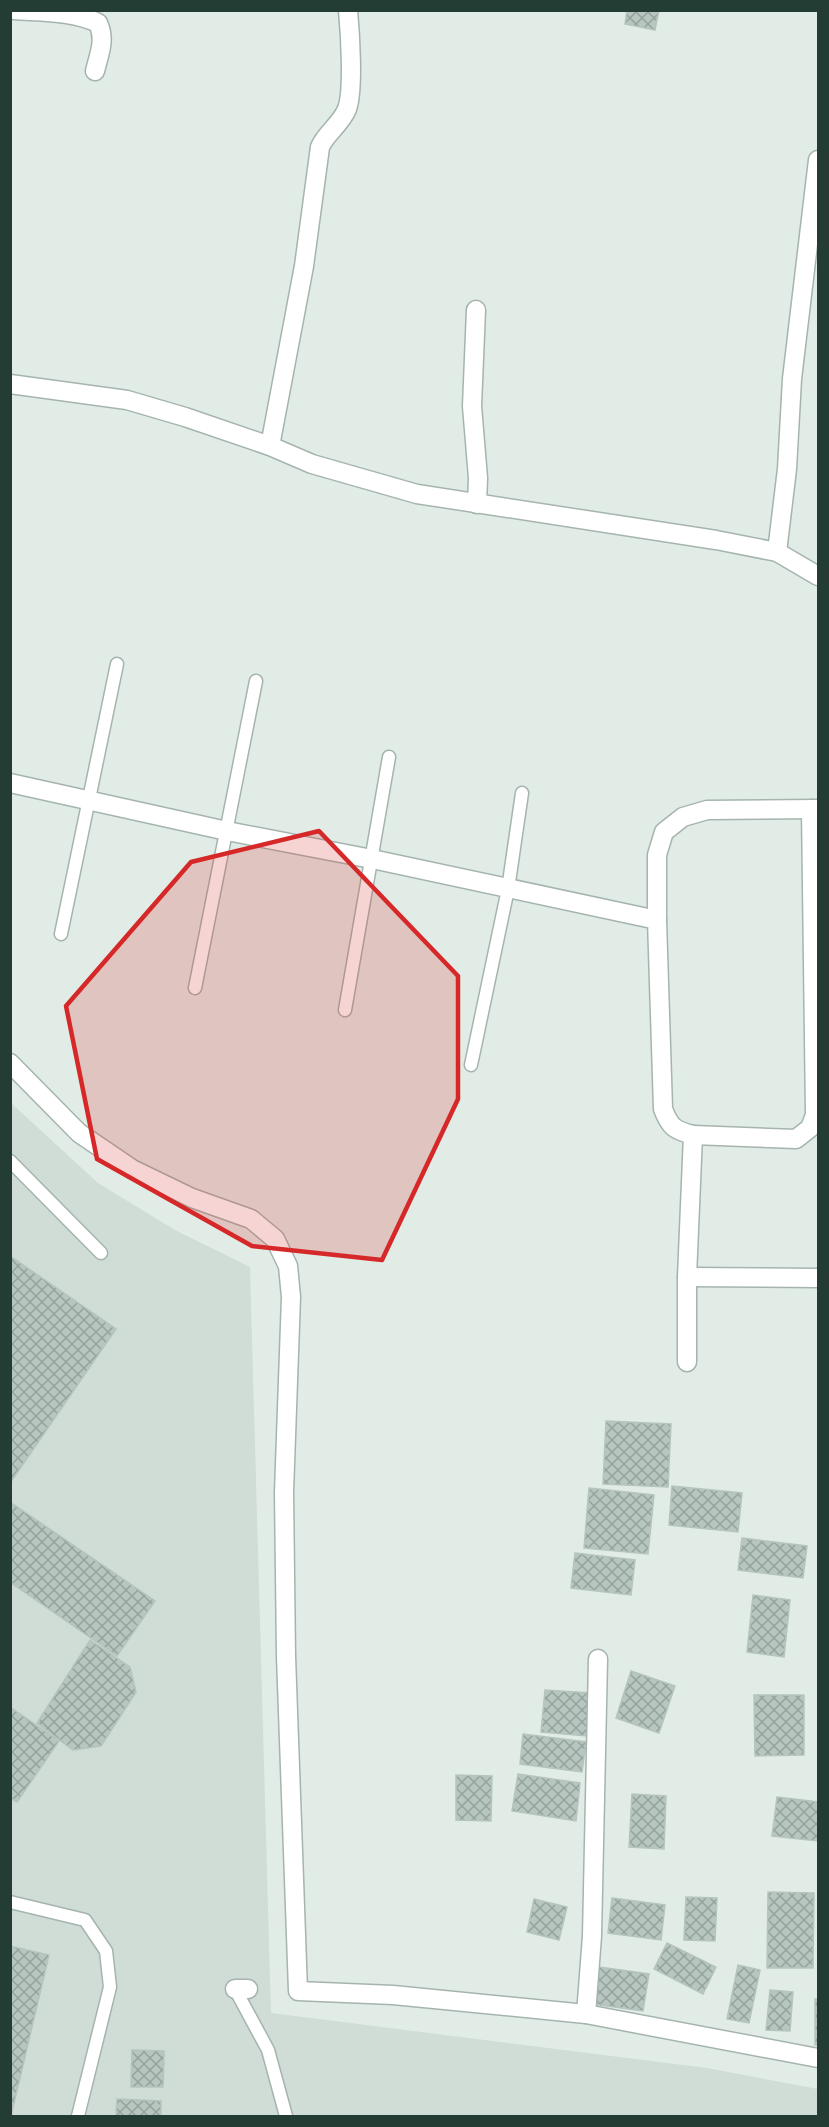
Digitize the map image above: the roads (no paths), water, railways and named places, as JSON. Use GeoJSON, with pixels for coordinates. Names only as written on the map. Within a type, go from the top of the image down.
{"type":"FeatureCollection","features":[{"type":"Feature","properties":{"kind":"street"},"geometry":{"type":"LineString","coordinates":[[14,10],[87,18],[98,23],[103,33],[95,71]]}},
{"type":"Feature","properties":{"kind":"street"},"geometry":{"type":"LineString","coordinates":[[270,446],[304,266],[320,147],[346,111],[349,101],[348,10]]}},
{"type":"Feature","properties":{"kind":"street"},"geometry":{"type":"LineString","coordinates":[[777,552],[787,469],[792,379],[819,160]]}},
{"type":"Feature","properties":{"kind":"street"},"geometry":{"type":"LineString","coordinates":[[476,310],[472,406],[478,478],[477,504]]}},
{"type":"Feature","properties":{"kind":"street"},"geometry":{"type":"LineString","coordinates":[[10,384],[127,400],[270,446],[312,464],[417,494],[717,540],[777,552],[819,576]]}},
{"type":"Feature","properties":{"kind":"street"},"geometry":{"type":"LineString","coordinates":[[10,783],[227,831],[372,859],[657,920]]}},
{"type":"Feature","properties":{"kind":"street"},"geometry":{"type":"LineString","coordinates":[[815,809],[815,1115],[810,1128],[796,1138],[693,1135],[678,1131],[668,1123],[663,1109],[657,920],[657,855],[664,832],[683,817],[707,810],[815,809]]}},
{"type":"Feature","properties":{"kind":"street"},"geometry":{"type":"LineString","coordinates":[[10,1063],[79,1133],[132,1169],[192,1198],[251,1219],[275,1239],[288,1266],[291,1298],[284,1492],[286,1656],[298,1991],[393,1995],[586,2014],[819,2058]]}},
{"type":"Feature","properties":{"kind":"street"},"geometry":{"type":"LineString","coordinates":[[687,1362],[687,1277],[693,1135]]}},
{"type":"Feature","properties":{"kind":"street"},"geometry":{"type":"LineString","coordinates":[[687,1277],[819,1278]]}},
{"type":"Feature","properties":{"kind":"street"},"geometry":{"type":"LineString","coordinates":[[586,2014],[592,1936],[598,1659]]}},
{"type":"Feature","properties":{"kind":"lane"},"geometry":{"type":"LineString","coordinates":[[61,934],[117,664]]}},
{"type":"Feature","properties":{"kind":"lane"},"geometry":{"type":"LineString","coordinates":[[195,988],[256,681]]}},
{"type":"Feature","properties":{"kind":"lane"},"geometry":{"type":"LineString","coordinates":[[345,1010],[389,757]]}},
{"type":"Feature","properties":{"kind":"lane"},"geometry":{"type":"LineString","coordinates":[[471,1065],[508,889],[522,793]]}},
{"type":"Feature","properties":{"kind":"lane"},"geometry":{"type":"LineString","coordinates":[[10,1161],[101,1253]]}},
{"type":"Feature","properties":{"kind":"lane"},"geometry":{"type":"LineString","coordinates":[[10,1902],[85,1920],[106,1951],[110,1987],[78,2116]]}},
{"type":"Feature","properties":{"kind":"lane"},"geometry":{"type":"LineString","coordinates":[[241,1989],[268,2050],[286,2116]]}}]}
